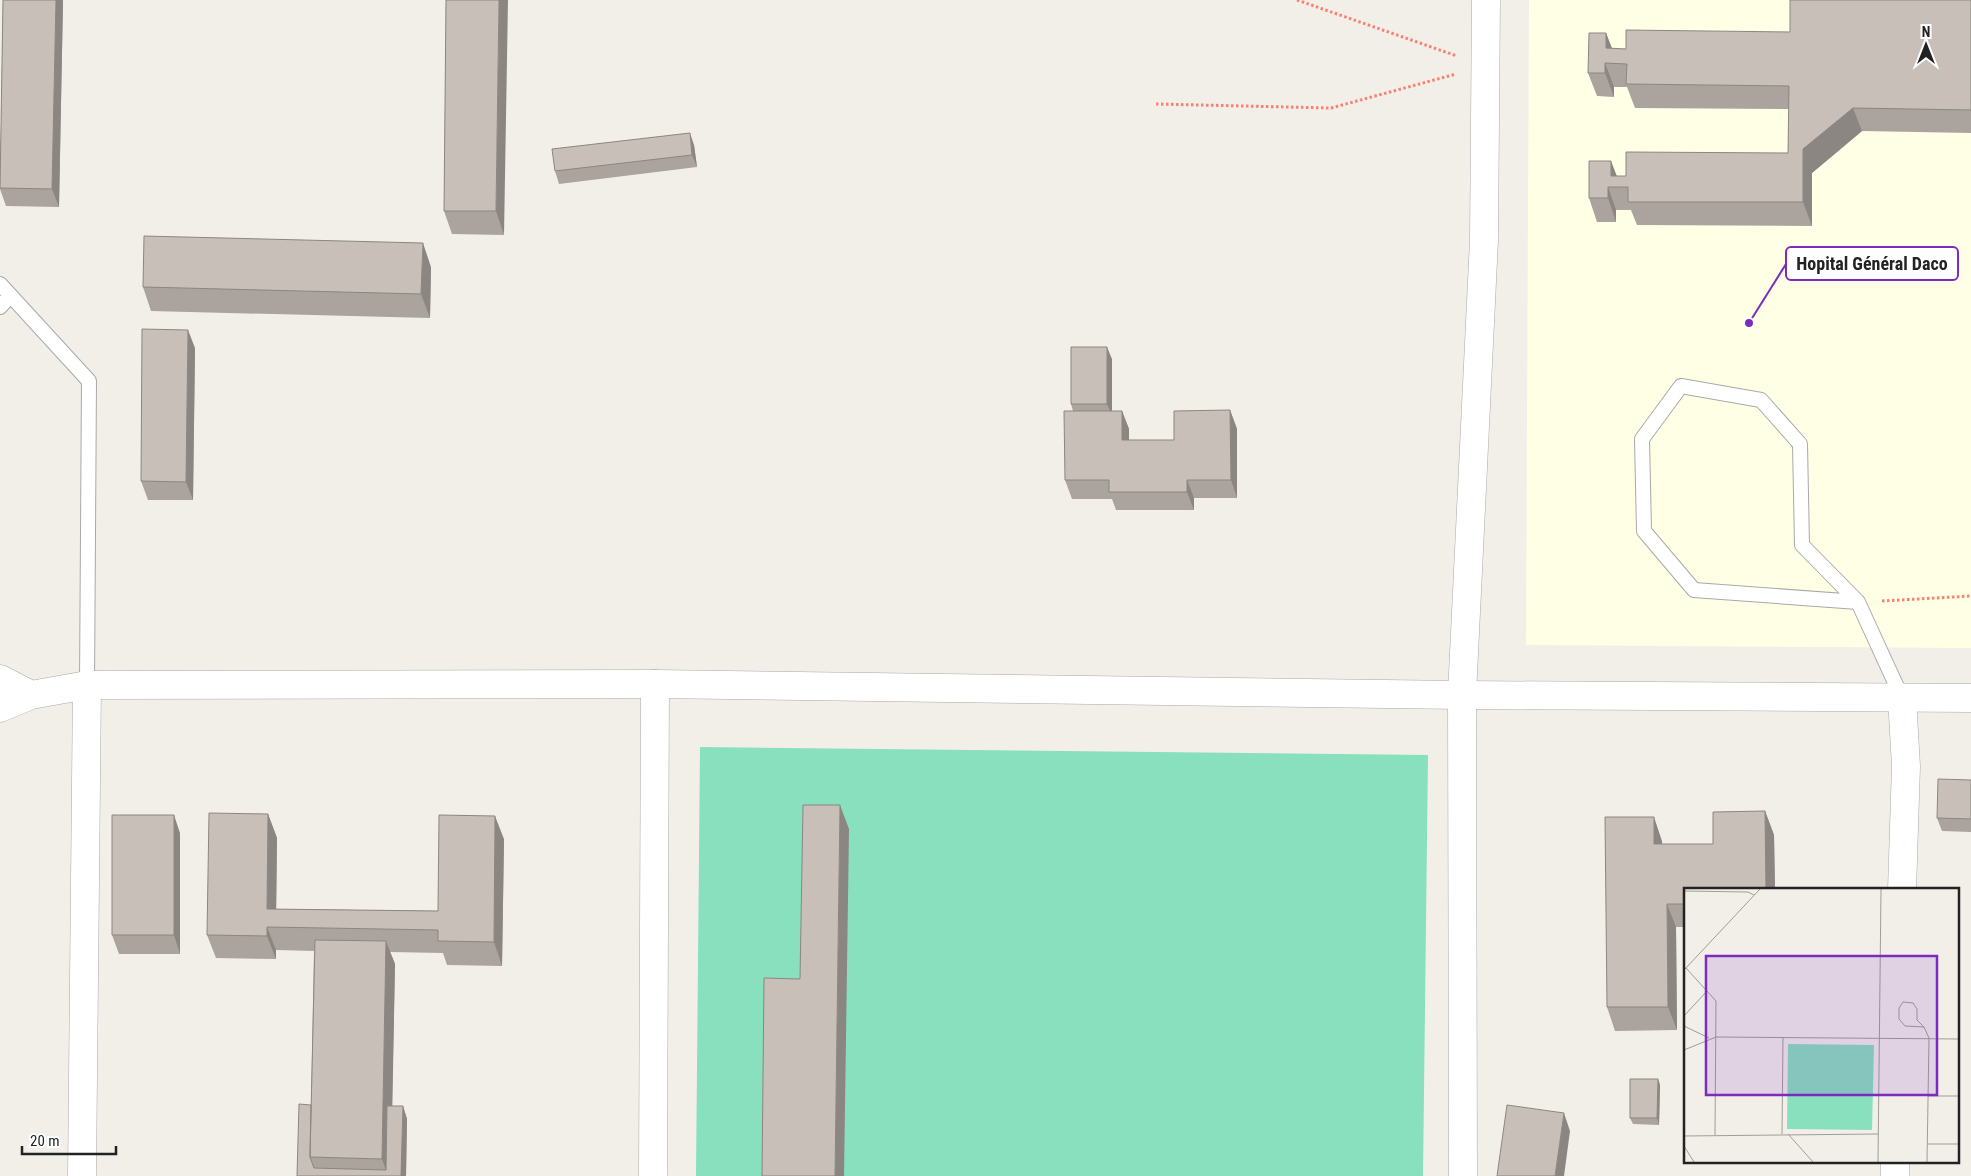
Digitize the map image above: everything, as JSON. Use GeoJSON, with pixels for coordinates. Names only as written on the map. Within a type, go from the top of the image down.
{"type":"FeatureCollection","features":[{"type":"Feature","properties":{"kind":"street"},"geometry":{"type":"LineString","coordinates":[[1463,1176],[1462,695],[1484,240],[1486,0]]}},
{"type":"Feature","properties":{"kind":"street"},"geometry":{"type":"LineString","coordinates":[[0,679],[31,694]]}},
{"type":"Feature","properties":{"kind":"street"},"geometry":{"type":"LineString","coordinates":[[653,1176],[655,684]]}},
{"type":"Feature","properties":{"kind":"street"},"geometry":{"type":"LineString","coordinates":[[0,708],[31,694],[87,685],[655,684],[1462,695],[1971,698]]}},
{"type":"Feature","properties":{"kind":"street"},"geometry":{"type":"LineString","coordinates":[[82,1176],[87,685]]}},
{"type":"Feature","properties":{"kind":"street"},"geometry":{"type":"LineString","coordinates":[[1902,698],[1906,766],[1902,888]]}},
{"type":"Feature","properties":{"kind":"lane"},"geometry":{"type":"LineString","coordinates":[[0,284],[89,381],[87,685]]}},
{"type":"Feature","properties":{"kind":"lane"},"geometry":{"type":"LineString","coordinates":[[0,307],[10,296]]}},
{"type":"Feature","properties":{"kind":"lane"},"geometry":{"type":"LineString","coordinates":[[1858,602],[1694,590],[1644,531],[1642,439],[1681,386],[1761,400],[1800,444],[1802,545],[1858,602],[1902,698]]}},
{"type":"Feature","properties":{"kind":"path"},"geometry":{"type":"LineString","coordinates":[[1297,0],[1486,66]]}},
{"type":"Feature","properties":{"kind":"path"},"geometry":{"type":"LineString","coordinates":[[1156,104],[1331,108],[1486,66]]}},
{"type":"Feature","properties":{"kind":"path"},"geometry":{"type":"LineString","coordinates":[[1858,602],[1971,596]]}},
{"type":"Feature","properties":{"kind":"shaded area"},"geometry":{"type":"Polygon","coordinates":[[[1529,0],[1971,0],[1971,648],[1526,645],[1529,0]]]}},
{"type":"Feature","properties":{"kind":"green space"},"geometry":{"type":"Polygon","coordinates":[[[700,747],[1428,755],[1423,1176],[696,1176],[700,747]]]}},
{"type":"Feature","properties":{"kind":"building"},"geometry":{"type":"Polygon","coordinates":[[[3,0],[56,0],[52,189],[0,188],[3,0]]]}},
{"type":"Feature","properties":{"kind":"building"},"geometry":{"type":"Polygon","coordinates":[[[446,0],[499,0],[496,211],[444,211],[446,0]]]}},
{"type":"Feature","properties":{"kind":"building"},"geometry":{"type":"Polygon","coordinates":[[[1790,0],[1971,0],[1971,110],[1853,108],[1803,149],[1803,202],[1628,202],[1628,187],[1608,187],[1608,198],[1589,198],[1589,161],[1611,161],[1611,176],[1626,176],[1626,152],[1788,153],[1789,86],[1626,84],[1627,64],[1605,63],[1605,73],[1588,73],[1589,33],[1606,33],[1606,48],[1626,49],[1626,30],[1790,32],[1790,0]]]}},
{"type":"Feature","properties":{"kind":"building"},"geometry":{"type":"Polygon","coordinates":[[[690,133],[692,155],[555,171],[552,149],[690,133]]]}},
{"type":"Feature","properties":{"kind":"building"},"geometry":{"type":"Polygon","coordinates":[[[144,236],[423,243],[421,294],[143,287],[144,236]]]}},
{"type":"Feature","properties":{"kind":"building"},"geometry":{"type":"Polygon","coordinates":[[[142,329],[188,330],[186,482],[141,481],[142,329]]]}},
{"type":"Feature","properties":{"kind":"building"},"geometry":{"type":"Polygon","coordinates":[[[1071,347],[1107,347],[1107,404],[1071,404],[1071,347]]]}},
{"type":"Feature","properties":{"kind":"building"},"geometry":{"type":"Polygon","coordinates":[[[1230,410],[1231,480],[1187,480],[1187,492],[1109,492],[1109,480],[1065,480],[1064,411],[1122,411],[1122,440],[1174,440],[1174,411],[1230,410]]]}},
{"type":"Feature","properties":{"kind":"building"},"geometry":{"type":"Polygon","coordinates":[[[1938,779],[1971,780],[1971,819],[1937,818],[1938,779]]]}},
{"type":"Feature","properties":{"kind":"building"},"geometry":{"type":"Polygon","coordinates":[[[803,805],[840,805],[835,1176],[762,1176],[764,978],[800,979],[803,805]]]}},
{"type":"Feature","properties":{"kind":"building"},"geometry":{"type":"Polygon","coordinates":[[[1765,811],[1766,888],[1684,888],[1684,904],[1667,904],[1668,1007],[1607,1007],[1605,817],[1654,817],[1654,844],[1713,844],[1713,812],[1765,811]]]}},
{"type":"Feature","properties":{"kind":"building"},"geometry":{"type":"Polygon","coordinates":[[[209,813],[268,814],[267,909],[438,911],[439,815],[495,816],[494,942],[438,941],[438,930],[267,927],[267,936],[207,935],[209,813]]]}},
{"type":"Feature","properties":{"kind":"building"},"geometry":{"type":"Polygon","coordinates":[[[112,815],[174,815],[174,935],[112,935],[112,815]]]}},
{"type":"Feature","properties":{"kind":"building"},"geometry":{"type":"Polygon","coordinates":[[[315,940],[386,941],[382,1159],[310,1157],[315,940]]]}},
{"type":"Feature","properties":{"kind":"building"},"geometry":{"type":"Polygon","coordinates":[[[1630,1079],[1658,1079],[1657,1118],[1630,1118],[1630,1079]]]}},
{"type":"Feature","properties":{"kind":"building"},"geometry":{"type":"Polygon","coordinates":[[[299,1104],[311,1105],[310,1157],[314,1168],[386,1170],[387,1106],[403,1106],[401,1176],[297,1176],[299,1104]]]}},
{"type":"Feature","properties":{"kind":"building"},"geometry":{"type":"Polygon","coordinates":[[[1507,1105],[1564,1113],[1555,1176],[1497,1176],[1507,1105]]]}},
{"type":"Feature","properties":{"kind":"place","name":"Hopital Général Daco"},"geometry":{"type":"Point","coordinates":[1749,323]}}]}
